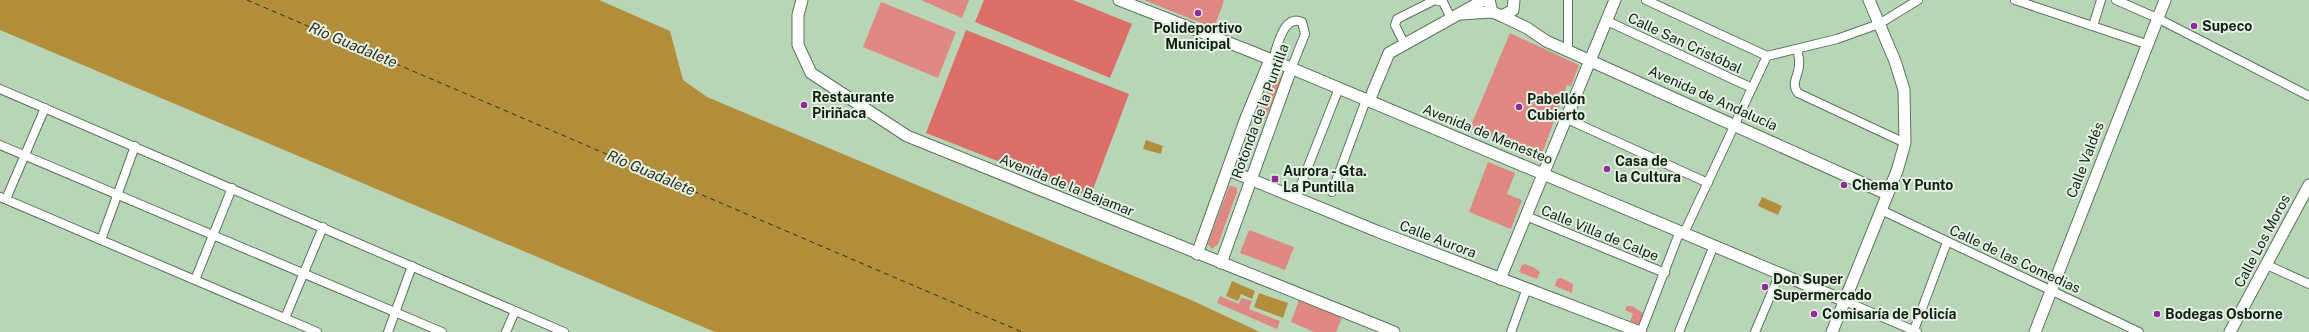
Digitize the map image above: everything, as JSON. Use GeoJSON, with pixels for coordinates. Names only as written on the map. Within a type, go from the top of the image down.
{"type":"FeatureCollection","features":[{"type":"Feature","properties":{"kind":"street","name":"Avenida de la Bajamar"},"geometry":{"type":"LineString","coordinates":[[802,0],[798,15],[798,45],[811,73],[907,136],[1394,332]]}},
{"type":"Feature","properties":{"kind":"street","name":"Avenida de Menesteo"},"geometry":{"type":"LineString","coordinates":[[1119,0],[1291,68],[1457,139],[1544,173],[1780,274],[1845,300]]}},
{"type":"Feature","properties":{"kind":"street"},"geometry":{"type":"LineString","coordinates":[[1404,43],[1395,26],[1397,19],[1435,0],[1443,2],[1455,16]]}},
{"type":"Feature","properties":{"kind":"street"},"geometry":{"type":"LineString","coordinates":[[1332,192],[1368,100],[1389,53],[1404,43],[1484,0]]}},
{"type":"Feature","properties":{"kind":"street"},"geometry":{"type":"LineString","coordinates":[[1489,0],[1497,14]]}},
{"type":"Feature","properties":{"kind":"street"},"geometry":{"type":"LineString","coordinates":[[1568,0],[1568,50]]}},
{"type":"Feature","properties":{"kind":"street"},"geometry":{"type":"LineString","coordinates":[[1500,279],[1615,0]]}},
{"type":"Feature","properties":{"kind":"street"},"geometry":{"type":"LineString","coordinates":[[1646,0],[1767,56],[1837,39],[1879,24],[1918,0]]}},
{"type":"Feature","properties":{"kind":"street"},"geometry":{"type":"LineString","coordinates":[[1832,332],[1881,210],[1905,143],[1904,90],[1895,61],[1869,0]]}},
{"type":"Feature","properties":{"kind":"street"},"geometry":{"type":"LineString","coordinates":[[2015,0],[2146,44]]}},
{"type":"Feature","properties":{"kind":"street"},"geometry":{"type":"LineString","coordinates":[[2093,26],[2101,0]]}},
{"type":"Feature","properties":{"kind":"street"},"geometry":{"type":"LineString","coordinates":[[2116,0],[2157,18],[2309,96]]}},
{"type":"Feature","properties":{"kind":"street","name":"Calle Valdés"},"geometry":{"type":"LineString","coordinates":[[2035,332],[2146,44],[2165,0]]}},
{"type":"Feature","properties":{"kind":"street"},"geometry":{"type":"LineString","coordinates":[[1455,16],[1497,14],[1513,5]]}},
{"type":"Feature","properties":{"kind":"street","name":"Avenida de Andalucía"},"geometry":{"type":"LineString","coordinates":[[1513,5],[1527,28]]}},
{"type":"Feature","properties":{"kind":"street","name":"Avenida de Andalucía"},"geometry":{"type":"LineString","coordinates":[[1497,14],[1527,28],[1546,41],[1736,124],[1887,194]]}},
{"type":"Feature","properties":{"kind":"street","name":"Rotonda de la Puntilla"},"geometry":{"type":"LineString","coordinates":[[1221,263],[1291,68],[1305,34],[1302,22],[1297,20],[1292,21],[1284,30],[1271,60]]}},
{"type":"Feature","properties":{"kind":"street","name":"Calle San Cristóbal"},"geometry":{"type":"LineString","coordinates":[[1606,21],[1752,88]]}},
{"type":"Feature","properties":{"kind":"street"},"geometry":{"type":"LineString","coordinates":[[1797,49],[1800,63],[1794,82],[1794,88],[1798,93],[1905,143]]}},
{"type":"Feature","properties":{"kind":"street"},"geometry":{"type":"LineString","coordinates":[[1640,332],[1682,232],[1708,183],[1767,56]]}},
{"type":"Feature","properties":{"kind":"street"},"geometry":{"type":"LineString","coordinates":[[1197,254],[1246,118],[1271,60]]}},
{"type":"Feature","properties":{"kind":"street"},"geometry":{"type":"LineString","coordinates":[[1296,197],[1339,88]]}},
{"type":"Feature","properties":{"kind":"street"},"geometry":{"type":"LineString","coordinates":[[0,89],[564,332]]}},
{"type":"Feature","properties":{"kind":"street"},"geometry":{"type":"LineString","coordinates":[[45,108],[25,155],[3,198],[317,332]]}},
{"type":"Feature","properties":{"kind":"street"},"geometry":{"type":"LineString","coordinates":[[1567,119],[1708,183]]}},
{"type":"Feature","properties":{"kind":"street"},"geometry":{"type":"LineString","coordinates":[[0,145],[442,332]]}},
{"type":"Feature","properties":{"kind":"street"},"geometry":{"type":"LineString","coordinates":[[101,240],[135,146]]}},
{"type":"Feature","properties":{"kind":"street","name":"Calle Aurora"},"geometry":{"type":"LineString","coordinates":[[1228,170],[1500,279],[1527,288],[1623,329],[1640,332]]}},
{"type":"Feature","properties":{"kind":"street","name":"Calle Los Moros"},"geometry":{"type":"LineString","coordinates":[[2230,332],[2309,185]]}},
{"type":"Feature","properties":{"kind":"street"},"geometry":{"type":"LineString","coordinates":[[195,280],[232,188]]}},
{"type":"Feature","properties":{"kind":"street","name":"Calle de las Comedias"},"geometry":{"type":"LineString","coordinates":[[1881,210],[2139,332]]}},
{"type":"Feature","properties":{"kind":"street","name":"Calle Villa de Calpe"},"geometry":{"type":"LineString","coordinates":[[1526,216],[1665,273]]}},
{"type":"Feature","properties":{"kind":"street"},"geometry":{"type":"LineString","coordinates":[[285,318],[323,227]]}},
{"type":"Feature","properties":{"kind":"street"},"geometry":{"type":"LineString","coordinates":[[1845,300],[1915,331],[1947,242]]}},
{"type":"Feature","properties":{"kind":"street"},"geometry":{"type":"LineString","coordinates":[[1679,332],[1714,246]]}},
{"type":"Feature","properties":{"kind":"street"},"geometry":{"type":"LineString","coordinates":[[2267,265],[2309,284]]}},
{"type":"Feature","properties":{"kind":"street"},"geometry":{"type":"LineString","coordinates":[[388,332],[412,266]]}},
{"type":"Feature","properties":{"kind":"street"},"geometry":{"type":"LineString","coordinates":[[1755,332],[1780,274]]}},
{"type":"Feature","properties":{"kind":"street"},"geometry":{"type":"LineString","coordinates":[[1511,332],[1527,288]]}},
{"type":"Feature","properties":{"kind":"street"},"geometry":{"type":"LineString","coordinates":[[506,332],[515,311]]}},
{"type":"Feature","properties":{"kind":"shaded area"},"geometry":{"type":"Polygon","coordinates":[[[921,0],[969,0],[962,18],[921,0]]]}},
{"type":"Feature","properties":{"kind":"shaded area"},"geometry":{"type":"Polygon","coordinates":[[[984,0],[1073,0],[1132,24],[1110,78],[975,22],[984,0]]]}},
{"type":"Feature","properties":{"kind":"shaded area","name":"Polideportivo Municipal"},"geometry":{"type":"Polygon","coordinates":[[[1144,0],[1223,0],[1224,1],[1214,28],[1144,0]]]}},
{"type":"Feature","properties":{"kind":"shaded area"},"geometry":{"type":"Polygon","coordinates":[[[881,2],[956,32],[938,78],[863,47],[881,2]]]}},
{"type":"Feature","properties":{"kind":"shaded area"},"geometry":{"type":"Polygon","coordinates":[[[966,30],[1129,94],[1090,197],[926,133],[966,30]]]}},
{"type":"Feature","properties":{"kind":"shaded area","name":"Pabellón Cubierto"},"geometry":{"type":"Polygon","coordinates":[[[1510,33],[1579,65],[1571,86],[1567,85],[1543,151],[1536,151],[1535,155],[1470,128],[1510,33]]]}},
{"type":"Feature","properties":{"kind":"shaded area"},"geometry":{"type":"Polygon","coordinates":[[[1274,75],[1282,78],[1262,126],[1254,123],[1274,75]]]}},
{"type":"Feature","properties":{"kind":"shaded area"},"geometry":{"type":"Polygon","coordinates":[[[1253,127],[1260,130],[1249,161],[1243,165],[1241,161],[1253,127]]]}},
{"type":"Feature","properties":{"kind":"shaded area"},"geometry":{"type":"Polygon","coordinates":[[[1488,162],[1515,173],[1507,194],[1522,200],[1511,229],[1469,212],[1488,162]]]}},
{"type":"Feature","properties":{"kind":"shaded area"},"geometry":{"type":"Polygon","coordinates":[[[1232,186],[1237,188],[1237,192],[1218,244],[1212,249],[1208,244],[1209,240],[1229,187],[1232,186]]]}},
{"type":"Feature","properties":{"kind":"shaded area"},"geometry":{"type":"Polygon","coordinates":[[[1249,230],[1294,247],[1285,270],[1240,253],[1249,230]]]}},
{"type":"Feature","properties":{"kind":"shaded area"},"geometry":{"type":"Polygon","coordinates":[[[1525,264],[1540,272],[1537,279],[1519,272],[1522,265],[1525,264]]]}},
{"type":"Feature","properties":{"kind":"shaded area"},"geometry":{"type":"Polygon","coordinates":[[[1561,278],[1573,284],[1572,293],[1555,286],[1557,279],[1561,278]]]}},
{"type":"Feature","properties":{"kind":"shaded area"},"geometry":{"type":"Polygon","coordinates":[[[1220,296],[1239,304],[1241,298],[1252,301],[1249,309],[1280,321],[1277,329],[1217,303],[1220,296]]]}},
{"type":"Feature","properties":{"kind":"shaded area"},"geometry":{"type":"Polygon","coordinates":[[[1299,300],[1342,317],[1336,332],[1314,332],[1291,322],[1299,300]]]}},
{"type":"Feature","properties":{"kind":"shaded area"},"geometry":{"type":"Polygon","coordinates":[[[1627,306],[1632,306],[1644,314],[1639,325],[1630,321],[1633,314],[1625,310],[1627,306]]]}},
{"type":"Feature","properties":{"kind":"water","name":"Río Guadalete"},"geometry":{"type":"Polygon","coordinates":[[[0,0],[599,0],[670,31],[683,80],[707,97],[1191,300],[1260,332],[715,332],[0,30],[0,0]]]}},
{"type":"Feature","properties":{"kind":"water"},"geometry":{"type":"Polygon","coordinates":[[[1146,140],[1163,146],[1161,154],[1143,149],[1146,140]]]}},
{"type":"Feature","properties":{"kind":"water"},"geometry":{"type":"Polygon","coordinates":[[[1762,197],[1782,206],[1778,215],[1758,206],[1762,197]]]}},
{"type":"Feature","properties":{"kind":"water"},"geometry":{"type":"Polygon","coordinates":[[[1232,281],[1255,291],[1252,299],[1241,294],[1238,301],[1226,296],[1232,281]]]}},
{"type":"Feature","properties":{"kind":"water"},"geometry":{"type":"Polygon","coordinates":[[[1259,293],[1288,303],[1283,318],[1254,307],[1259,293]]]}},
{"type":"Feature","properties":{"kind":"ferry route"},"geometry":{"type":"LineString","coordinates":[[247,0],[1022,332]]}},
{"type":"Feature","properties":{"kind":"place","name":"Polideportivo Municipal"},"geometry":{"type":"Point","coordinates":[1198,13]}},
{"type":"Feature","properties":{"kind":"place","name":"Supeco"},"geometry":{"type":"Point","coordinates":[2194,26]}},
{"type":"Feature","properties":{"kind":"place","name":"Restaurante Piriñaca"},"geometry":{"type":"Point","coordinates":[804,105]}},
{"type":"Feature","properties":{"kind":"place","name":"Pabellón Cubierto"},"geometry":{"type":"Point","coordinates":[1519,107]}},
{"type":"Feature","properties":{"kind":"place","name":"Casa de la Cultura"},"geometry":{"type":"Point","coordinates":[1607,169]}},
{"type":"Feature","properties":{"kind":"place","name":"Aurora - Gta. La Puntilla"},"geometry":{"type":"Point","coordinates":[1275,179]}},
{"type":"Feature","properties":{"kind":"place","name":"Chema Y Punto"},"geometry":{"type":"Point","coordinates":[1844,185]}},
{"type":"Feature","properties":{"kind":"place","name":"Don Super Supermercado"},"geometry":{"type":"Point","coordinates":[1765,287]}},
{"type":"Feature","properties":{"kind":"place","name":"Comisaría de Policía"},"geometry":{"type":"Point","coordinates":[1814,314]}},
{"type":"Feature","properties":{"kind":"place","name":"Bodegas Osborne"},"geometry":{"type":"Point","coordinates":[2157,314]}}]}
